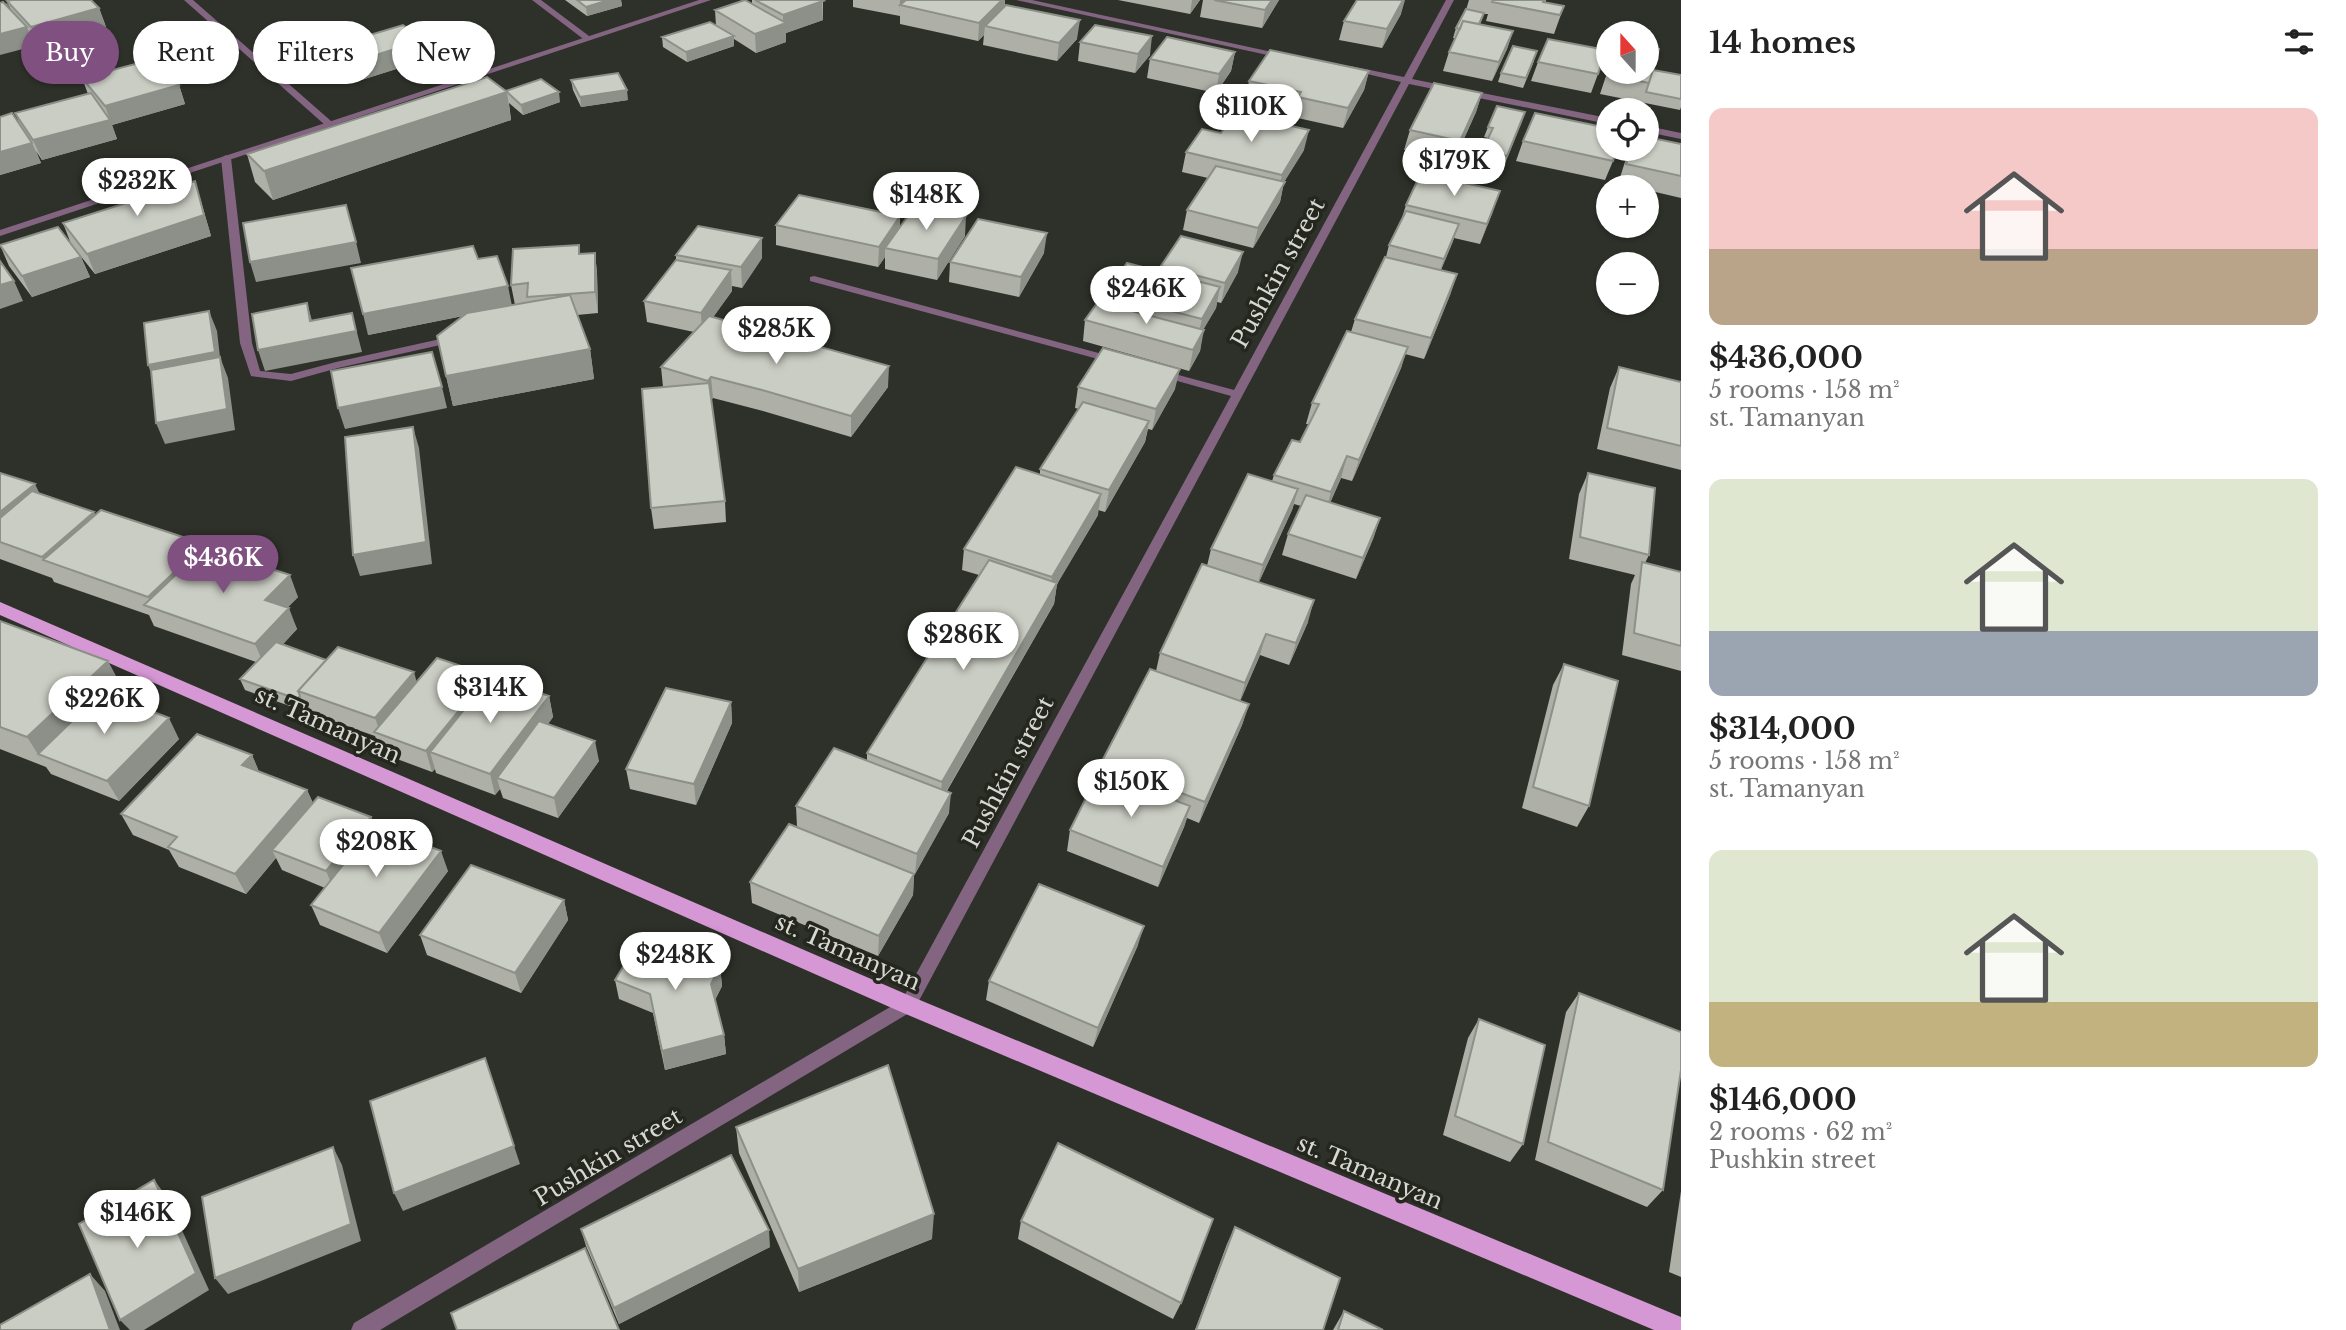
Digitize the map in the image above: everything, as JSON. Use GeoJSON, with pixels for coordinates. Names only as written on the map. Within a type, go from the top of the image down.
{"type":"FeatureCollection","features":[{"type":"Feature","properties":{"kind":"main road","name":"st. Tamanyan"},"geometry":{"type":"LineString","coordinates":[[0,608],[908,1005],[1681,1329]]}},
{"type":"Feature","properties":{"kind":"street"},"geometry":{"type":"LineString","coordinates":[[0,7],[29,0]]}},
{"type":"Feature","properties":{"kind":"street"},"geometry":{"type":"LineString","coordinates":[[188,0],[328,123]]}},
{"type":"Feature","properties":{"kind":"street"},"geometry":{"type":"LineString","coordinates":[[536,0],[589,39]]}},
{"type":"Feature","properties":{"kind":"street"},"geometry":{"type":"LineString","coordinates":[[0,233],[706,0]]}},
{"type":"Feature","properties":{"kind":"street"},"geometry":{"type":"LineString","coordinates":[[1020,0],[1301,59]]}},
{"type":"Feature","properties":{"kind":"street","name":"Pushkin street"},"geometry":{"type":"LineString","coordinates":[[361,1330],[908,1005],[1450,0]]}},
{"type":"Feature","properties":{"kind":"street"},"geometry":{"type":"LineString","coordinates":[[1341,67],[1596,119]]}},
{"type":"Feature","properties":{"kind":"street"},"geometry":{"type":"LineString","coordinates":[[1659,131],[1681,136]]}},
{"type":"Feature","properties":{"kind":"street"},"geometry":{"type":"LineString","coordinates":[[226,158],[246,343],[255,374],[291,379],[335,365],[454,339]]}},
{"type":"Feature","properties":{"kind":"street"},"geometry":{"type":"LineString","coordinates":[[814,279],[1132,365]]}},
{"type":"Feature","properties":{"kind":"street"},"geometry":{"type":"LineString","coordinates":[[1145,369],[1237,394]]}},
{"type":"Feature","properties":{"kind":"building"},"geometry":{"type":"Polygon","coordinates":[[[91,0],[99,8],[52,21],[25,21],[7,1],[91,0]]]}},
{"type":"Feature","properties":{"kind":"building"},"geometry":{"type":"Polygon","coordinates":[[[577,0],[609,0],[586,7],[577,0]]]}},
{"type":"Feature","properties":{"kind":"building"},"geometry":{"type":"Polygon","coordinates":[[[745,0],[786,23],[755,34],[715,10],[745,0]]]}},
{"type":"Feature","properties":{"kind":"building"},"geometry":{"type":"Polygon","coordinates":[[[755,0],[820,0],[823,1],[783,15],[755,0]]]}},
{"type":"Feature","properties":{"kind":"building"},"geometry":{"type":"Polygon","coordinates":[[[906,0],[1002,0],[979,23],[900,5],[906,0]]]}},
{"type":"Feature","properties":{"kind":"building"},"geometry":{"type":"Polygon","coordinates":[[[1214,0],[1272,0],[1265,10],[1214,0]]]}},
{"type":"Feature","properties":{"kind":"building"},"geometry":{"type":"Polygon","coordinates":[[[1357,0],[1403,0],[1387,29],[1344,21],[1357,0]]]}},
{"type":"Feature","properties":{"kind":"building"},"geometry":{"type":"Polygon","coordinates":[[[1544,0],[1543,2],[1564,6],[1560,15],[1492,2],[1544,0]]]}},
{"type":"Feature","properties":{"kind":"building"},"geometry":{"type":"Polygon","coordinates":[[[3,2],[21,21],[21,29],[0,34],[0,3],[3,2]]]}},
{"type":"Feature","properties":{"kind":"building"},"geometry":{"type":"Polygon","coordinates":[[[1006,5],[1080,20],[1059,43],[985,26],[1006,5]]]}},
{"type":"Feature","properties":{"kind":"building"},"geometry":{"type":"Polygon","coordinates":[[[1466,9],[1484,13],[1479,24],[1463,21],[1460,29],[1456,28],[1466,9]]]}},
{"type":"Feature","properties":{"kind":"building"},"geometry":{"type":"Polygon","coordinates":[[[1463,21],[1513,31],[1499,62],[1449,52],[1463,21]]]}},
{"type":"Feature","properties":{"kind":"building"},"geometry":{"type":"Polygon","coordinates":[[[710,22],[734,36],[686,52],[662,37],[710,22]]]}},
{"type":"Feature","properties":{"kind":"building"},"geometry":{"type":"Polygon","coordinates":[[[1095,25],[1152,36],[1138,54],[1080,42],[1095,25]]]}},
{"type":"Feature","properties":{"kind":"building"},"geometry":{"type":"Polygon","coordinates":[[[392,28],[392,50],[378,54],[378,33],[392,28]]]}},
{"type":"Feature","properties":{"kind":"building"},"geometry":{"type":"Polygon","coordinates":[[[1167,37],[1235,52],[1219,74],[1150,59],[1167,37]]]}},
{"type":"Feature","properties":{"kind":"building"},"geometry":{"type":"Polygon","coordinates":[[[1548,39],[1596,48],[1596,74],[1538,62],[1548,39]]]}},
{"type":"Feature","properties":{"kind":"building"},"geometry":{"type":"Polygon","coordinates":[[[1513,46],[1537,51],[1526,78],[1501,73],[1513,46]]]}},
{"type":"Feature","properties":{"kind":"building"},"geometry":{"type":"Polygon","coordinates":[[[1270,50],[1369,71],[1348,108],[1298,97],[1301,92],[1249,81],[1270,50]]]}},
{"type":"Feature","properties":{"kind":"building"},"geometry":{"type":"Polygon","coordinates":[[[133,65],[133,84],[179,85],[105,106],[87,84],[119,84],[119,68],[133,65]]]}},
{"type":"Feature","properties":{"kind":"building"},"geometry":{"type":"Polygon","coordinates":[[[1659,71],[1681,75],[1681,99],[1646,92],[1649,84],[1659,84],[1659,71]]]}},
{"type":"Feature","properties":{"kind":"building"},"geometry":{"type":"Polygon","coordinates":[[[618,73],[627,90],[580,97],[571,80],[618,73]]]}},
{"type":"Feature","properties":{"kind":"building"},"geometry":{"type":"Polygon","coordinates":[[[541,79],[559,92],[521,105],[506,91],[541,79]]]}},
{"type":"Feature","properties":{"kind":"building"},"geometry":{"type":"Polygon","coordinates":[[[495,83],[507,92],[264,171],[247,154],[465,84],[495,83]]]}},
{"type":"Feature","properties":{"kind":"building"},"geometry":{"type":"Polygon","coordinates":[[[1434,83],[1482,93],[1460,141],[1410,130],[1434,83]]]}},
{"type":"Feature","properties":{"kind":"building"},"geometry":{"type":"Polygon","coordinates":[[[91,93],[110,120],[33,140],[15,113],[91,93]]]}},
{"type":"Feature","properties":{"kind":"building"},"geometry":{"type":"Polygon","coordinates":[[[1497,106],[1525,112],[1507,156],[1482,151],[1493,128],[1488,127],[1497,106]]]}},
{"type":"Feature","properties":{"kind":"building"},"geometry":{"type":"Polygon","coordinates":[[[12,113],[32,143],[0,152],[0,117],[12,113]]]}},
{"type":"Feature","properties":{"kind":"building"},"geometry":{"type":"Polygon","coordinates":[[[1234,113],[1309,130],[1282,175],[1186,152],[1202,129],[1221,133],[1234,113]]]}},
{"type":"Feature","properties":{"kind":"building"},"geometry":{"type":"Polygon","coordinates":[[[1535,113],[1596,126],[1596,157],[1523,141],[1535,113]]]}},
{"type":"Feature","properties":{"kind":"building"},"geometry":{"type":"Polygon","coordinates":[[[1659,139],[1681,144],[1681,176],[1626,164],[1627,161],[1659,161],[1659,139]]]}},
{"type":"Feature","properties":{"kind":"building"},"geometry":{"type":"Polygon","coordinates":[[[1216,166],[1285,182],[1258,228],[1187,210],[1216,166]]]}},
{"type":"Feature","properties":{"kind":"building"},"geometry":{"type":"Polygon","coordinates":[[[1421,173],[1500,191],[1487,224],[1406,205],[1421,173]]]}},
{"type":"Feature","properties":{"kind":"building"},"geometry":{"type":"Polygon","coordinates":[[[195,181],[204,215],[87,254],[63,223],[195,181]]]}},
{"type":"Feature","properties":{"kind":"building"},"geometry":{"type":"Polygon","coordinates":[[[799,195],[900,216],[879,247],[776,225],[799,195]]]}},
{"type":"Feature","properties":{"kind":"building"},"geometry":{"type":"Polygon","coordinates":[[[346,205],[356,242],[250,262],[243,223],[346,205]]]}},
{"type":"Feature","properties":{"kind":"building"},"geometry":{"type":"Polygon","coordinates":[[[915,206],[966,216],[938,259],[885,248],[915,206]]]}},
{"type":"Feature","properties":{"kind":"building"},"geometry":{"type":"Polygon","coordinates":[[[1406,211],[1459,224],[1444,259],[1389,245],[1406,211]]]}},
{"type":"Feature","properties":{"kind":"building"},"geometry":{"type":"Polygon","coordinates":[[[978,219],[1047,233],[1021,277],[950,262],[978,219]]]}},
{"type":"Feature","properties":{"kind":"building"},"geometry":{"type":"Polygon","coordinates":[[[698,226],[762,238],[741,267],[676,255],[698,226]]]}},
{"type":"Feature","properties":{"kind":"building"},"geometry":{"type":"Polygon","coordinates":[[[58,227],[81,257],[22,276],[0,245],[58,227]]]}},
{"type":"Feature","properties":{"kind":"building"},"geometry":{"type":"Polygon","coordinates":[[[1181,236],[1243,252],[1225,283],[1161,266],[1181,236]]]}},
{"type":"Feature","properties":{"kind":"building"},"geometry":{"type":"Polygon","coordinates":[[[579,245],[579,254],[595,253],[595,292],[527,297],[528,283],[511,285],[513,249],[579,245]]]}},
{"type":"Feature","properties":{"kind":"building"},"geometry":{"type":"Polygon","coordinates":[[[473,246],[478,259],[497,256],[508,286],[363,314],[351,268],[473,246]]]}},
{"type":"Feature","properties":{"kind":"building"},"geometry":{"type":"Polygon","coordinates":[[[1385,257],[1457,274],[1431,338],[1355,319],[1385,257]]]}},
{"type":"Feature","properties":{"kind":"building"},"geometry":{"type":"Polygon","coordinates":[[[676,260],[731,270],[701,313],[644,301],[676,260]]]}},
{"type":"Feature","properties":{"kind":"building"},"geometry":{"type":"Polygon","coordinates":[[[0,261],[14,281],[0,285],[0,261]]]}},
{"type":"Feature","properties":{"kind":"building"},"geometry":{"type":"Polygon","coordinates":[[[1127,263],[1220,287],[1202,319],[1106,294],[1127,263]]]}},
{"type":"Feature","properties":{"kind":"building"},"geometry":{"type":"Polygon","coordinates":[[[570,295],[590,349],[446,376],[437,336],[467,313],[570,295]]]}},
{"type":"Feature","properties":{"kind":"building"},"geometry":{"type":"Polygon","coordinates":[[[1098,302],[1204,330],[1193,350],[1085,320],[1098,302]]]}},
{"type":"Feature","properties":{"kind":"building"},"geometry":{"type":"Polygon","coordinates":[[[307,303],[310,321],[352,313],[356,331],[258,350],[252,314],[307,303]]]}},
{"type":"Feature","properties":{"kind":"building"},"geometry":{"type":"Polygon","coordinates":[[[209,311],[215,352],[148,365],[144,323],[209,311]]]}},
{"type":"Feature","properties":{"kind":"building"},"geometry":{"type":"Polygon","coordinates":[[[709,316],[889,366],[851,416],[762,390],[711,377],[708,381],[661,367],[709,316]]]}},
{"type":"Feature","properties":{"kind":"building"},"geometry":{"type":"Polygon","coordinates":[[[1347,331],[1408,347],[1359,460],[1347,456],[1331,492],[1274,475],[1292,440],[1300,442],[1319,404],[1312,403],[1347,331]]]}},
{"type":"Feature","properties":{"kind":"building"},"geometry":{"type":"Polygon","coordinates":[[[1103,348],[1180,369],[1156,409],[1078,387],[1103,348]]]}},
{"type":"Feature","properties":{"kind":"building"},"geometry":{"type":"Polygon","coordinates":[[[432,352],[442,387],[338,408],[331,371],[432,352]]]}},
{"type":"Feature","properties":{"kind":"building"},"geometry":{"type":"Polygon","coordinates":[[[220,357],[227,409],[156,423],[151,370],[220,357]]]}},
{"type":"Feature","properties":{"kind":"building"},"geometry":{"type":"Polygon","coordinates":[[[1619,367],[1681,382],[1681,446],[1607,428],[1619,367]]]}},
{"type":"Feature","properties":{"kind":"building"},"geometry":{"type":"Polygon","coordinates":[[[709,383],[725,501],[651,508],[642,389],[709,383]]]}},
{"type":"Feature","properties":{"kind":"building"},"geometry":{"type":"Polygon","coordinates":[[[1083,402],[1149,421],[1109,490],[1040,469],[1083,402]]]}},
{"type":"Feature","properties":{"kind":"building"},"geometry":{"type":"Polygon","coordinates":[[[413,427],[426,542],[353,555],[345,437],[413,427]]]}},
{"type":"Feature","properties":{"kind":"building"},"geometry":{"type":"Polygon","coordinates":[[[1016,467],[1101,494],[1052,577],[964,549],[1016,467]]]}},
{"type":"Feature","properties":{"kind":"building"},"geometry":{"type":"Polygon","coordinates":[[[0,473],[35,484],[0,512],[0,473]]]}},
{"type":"Feature","properties":{"kind":"building"},"geometry":{"type":"Polygon","coordinates":[[[1588,473],[1655,488],[1649,555],[1580,537],[1588,473]]]}},
{"type":"Feature","properties":{"kind":"building"},"geometry":{"type":"Polygon","coordinates":[[[1248,474],[1298,489],[1263,565],[1211,549],[1248,474]]]}},
{"type":"Feature","properties":{"kind":"building"},"geometry":{"type":"Polygon","coordinates":[[[32,491],[94,512],[42,557],[0,542],[0,518],[32,491]]]}},
{"type":"Feature","properties":{"kind":"building"},"geometry":{"type":"Polygon","coordinates":[[[1306,495],[1380,518],[1363,558],[1288,534],[1306,495]]]}},
{"type":"Feature","properties":{"kind":"building"},"geometry":{"type":"Polygon","coordinates":[[[101,510],[204,544],[148,597],[43,560],[101,510]]]}},
{"type":"Feature","properties":{"kind":"building"},"geometry":{"type":"Polygon","coordinates":[[[205,547],[290,575],[265,600],[289,608],[255,644],[144,605],[205,547]]]}},
{"type":"Feature","properties":{"kind":"building"},"geometry":{"type":"Polygon","coordinates":[[[989,560],[1057,583],[942,782],[867,753],[989,560]]]}},
{"type":"Feature","properties":{"kind":"building"},"geometry":{"type":"Polygon","coordinates":[[[1642,562],[1681,572],[1681,646],[1634,633],[1642,562]]]}},
{"type":"Feature","properties":{"kind":"building"},"geometry":{"type":"Polygon","coordinates":[[[1202,564],[1314,600],[1296,643],[1266,634],[1245,683],[1160,653],[1202,564]]]}},
{"type":"Feature","properties":{"kind":"building"},"geometry":{"type":"Polygon","coordinates":[[[0,621],[108,661],[27,737],[0,727],[0,621]]]}},
{"type":"Feature","properties":{"kind":"building"},"geometry":{"type":"Polygon","coordinates":[[[276,642],[326,660],[298,691],[300,696],[297,699],[240,679],[276,642]]]}},
{"type":"Feature","properties":{"kind":"building"},"geometry":{"type":"Polygon","coordinates":[[[338,647],[414,672],[375,718],[298,691],[338,647]]]}},
{"type":"Feature","properties":{"kind":"building"},"geometry":{"type":"Polygon","coordinates":[[[437,658],[488,675],[426,751],[374,732],[437,658]]]}},
{"type":"Feature","properties":{"kind":"building"},"geometry":{"type":"Polygon","coordinates":[[[1564,664],[1618,681],[1589,806],[1533,787],[1564,664]]]}},
{"type":"Feature","properties":{"kind":"building"},"geometry":{"type":"Polygon","coordinates":[[[1150,669],[1249,704],[1205,802],[1101,763],[1150,669]]]}},
{"type":"Feature","properties":{"kind":"building"},"geometry":{"type":"Polygon","coordinates":[[[491,676],[549,696],[490,774],[430,752],[491,676]]]}},
{"type":"Feature","properties":{"kind":"building"},"geometry":{"type":"Polygon","coordinates":[[[666,688],[731,702],[694,784],[626,769],[666,688]]]}},
{"type":"Feature","properties":{"kind":"building"},"geometry":{"type":"Polygon","coordinates":[[[102,692],[169,718],[107,781],[38,754],[102,692]]]}},
{"type":"Feature","properties":{"kind":"building"},"geometry":{"type":"Polygon","coordinates":[[[539,721],[595,741],[554,798],[497,778],[539,721]]]}},
{"type":"Feature","properties":{"kind":"building"},"geometry":{"type":"Polygon","coordinates":[[[197,734],[252,755],[242,765],[307,790],[235,874],[168,847],[177,837],[121,814],[197,734]]]}},
{"type":"Feature","properties":{"kind":"building"},"geometry":{"type":"Polygon","coordinates":[[[834,748],[951,793],[917,854],[796,806],[834,748]]]}},
{"type":"Feature","properties":{"kind":"building"},"geometry":{"type":"Polygon","coordinates":[[[1099,772],[1190,806],[1163,867],[1070,830],[1099,772]]]}},
{"type":"Feature","properties":{"kind":"building"},"geometry":{"type":"Polygon","coordinates":[[[318,797],[371,817],[326,871],[272,850],[318,797]]]}},
{"type":"Feature","properties":{"kind":"building"},"geometry":{"type":"Polygon","coordinates":[[[789,824],[914,874],[879,936],[750,882],[789,824]]]}},
{"type":"Feature","properties":{"kind":"building"},"geometry":{"type":"Polygon","coordinates":[[[375,825],[441,851],[379,933],[311,905],[375,825]]]}},
{"type":"Feature","properties":{"kind":"building"},"geometry":{"type":"Polygon","coordinates":[[[471,865],[564,900],[515,973],[420,935],[471,865]]]}},
{"type":"Feature","properties":{"kind":"building"},"geometry":{"type":"Polygon","coordinates":[[[1039,884],[1144,926],[1098,1028],[989,981],[1039,884]]]}},
{"type":"Feature","properties":{"kind":"building"},"geometry":{"type":"Polygon","coordinates":[[[642,936],[720,966],[711,984],[724,1035],[662,1051],[650,994],[615,980],[642,936]]]}},
{"type":"Feature","properties":{"kind":"building"},"geometry":{"type":"Polygon","coordinates":[[[1579,993],[1681,1032],[1681,1070],[1663,1190],[1548,1142],[1579,993]]]}},
{"type":"Feature","properties":{"kind":"building"},"geometry":{"type":"Polygon","coordinates":[[[1479,1019],[1545,1045],[1523,1144],[1455,1116],[1479,1019]]]}},
{"type":"Feature","properties":{"kind":"building"},"geometry":{"type":"Polygon","coordinates":[[[485,1058],[514,1146],[394,1193],[370,1101],[485,1058]]]}},
{"type":"Feature","properties":{"kind":"building"},"geometry":{"type":"Polygon","coordinates":[[[888,1065],[934,1214],[798,1269],[736,1127],[888,1065]]]}},
{"type":"Feature","properties":{"kind":"building"},"geometry":{"type":"Polygon","coordinates":[[[1058,1143],[1213,1219],[1181,1303],[1021,1221],[1058,1143]]]}},
{"type":"Feature","properties":{"kind":"building"},"geometry":{"type":"Polygon","coordinates":[[[333,1147],[351,1224],[215,1278],[202,1197],[333,1147]]]}},
{"type":"Feature","properties":{"kind":"building"},"geometry":{"type":"Polygon","coordinates":[[[731,1155],[769,1230],[614,1308],[581,1229],[731,1155]]]}},
{"type":"Feature","properties":{"kind":"building"},"geometry":{"type":"Polygon","coordinates":[[[154,1180],[196,1273],[120,1320],[79,1224],[154,1180]]]}},
{"type":"Feature","properties":{"kind":"building"},"geometry":{"type":"Polygon","coordinates":[[[1235,1227],[1340,1278],[1323,1330],[1196,1330],[1235,1227]]]}},
{"type":"Feature","properties":{"kind":"building"},"geometry":{"type":"Polygon","coordinates":[[[585,1248],[619,1330],[457,1330],[451,1313],[585,1248]]]}},
{"type":"Feature","properties":{"kind":"building"},"geometry":{"type":"Polygon","coordinates":[[[90,1274],[110,1330],[0,1330],[0,1325],[90,1274]]]}},
{"type":"Feature","properties":{"kind":"building"},"geometry":{"type":"Polygon","coordinates":[[[1344,1311],[1383,1330],[1338,1330],[1344,1311]]]}}]}
